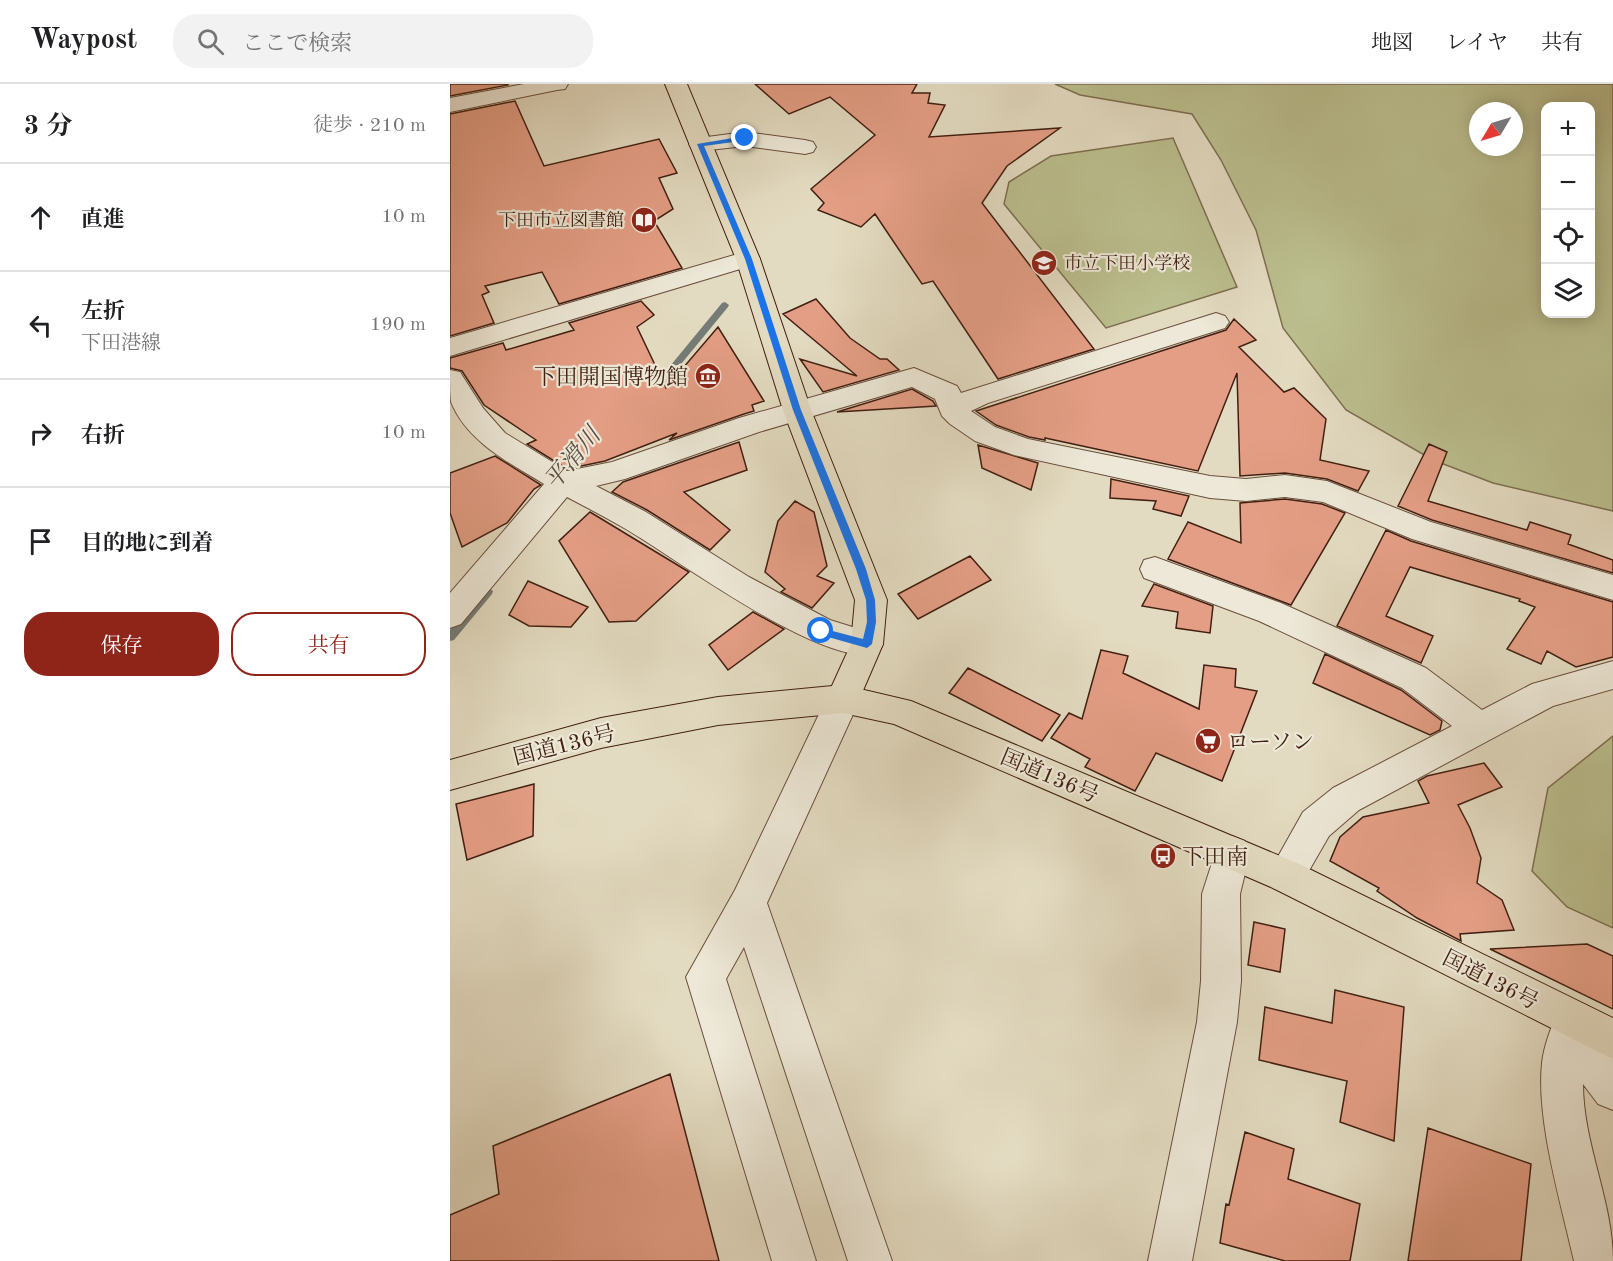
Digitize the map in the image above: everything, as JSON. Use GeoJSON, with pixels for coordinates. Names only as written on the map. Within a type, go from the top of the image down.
{"type":"FeatureCollection","features":[{"type":"Feature","properties":{"kind":"main road"},"geometry":{"type":"LineString","coordinates":[[676,84],[748,259],[797,410],[861,569],[870,600],[871,622],[867,644],[843,699]]}},
{"type":"Feature","properties":{"kind":"main road","name":"国道136号"},"geometry":{"type":"LineString","coordinates":[[450,775],[601,733],[786,702],[843,699],[899,711],[1286,876],[1572,1028],[1613,1039]]}},
{"type":"Feature","properties":{"kind":"street"},"geometry":{"type":"LineString","coordinates":[[450,105],[546,85]]}},
{"type":"Feature","properties":{"kind":"street"},"geometry":{"type":"LineString","coordinates":[[700,144],[745,138],[805,147]]}},
{"type":"Feature","properties":{"kind":"street"},"geometry":{"type":"LineString","coordinates":[[450,347],[748,259]]}},
{"type":"Feature","properties":{"kind":"street"},"geometry":{"type":"LineString","coordinates":[[952,409],[978,396],[1216,322]]}},
{"type":"Feature","properties":{"kind":"street"},"geometry":{"type":"LineString","coordinates":[[450,615],[563,482],[615,472],[749,424],[914,377],[946,393],[952,409],[985,434],[1024,448],[1210,487],[1246,490],[1285,486],[1327,492],[1423,531],[1570,573],[1613,588]]}},
{"type":"Feature","properties":{"kind":"street"},"geometry":{"type":"LineString","coordinates":[[450,379],[473,415],[495,440],[563,482],[635,520],[738,586],[821,631],[867,644]]}},
{"type":"Feature","properties":{"kind":"street"},"geometry":{"type":"LineString","coordinates":[[1155,569],[1270,612],[1414,678],[1478,727]]}},
{"type":"Feature","properties":{"kind":"street"},"geometry":{"type":"LineString","coordinates":[[1286,876],[1316,824],[1346,799],[1544,694],[1613,675]]}},
{"type":"Feature","properties":{"kind":"street"},"geometry":{"type":"LineString","coordinates":[[794,1261],[706,977],[748,903],[843,699]]}},
{"type":"Feature","properties":{"kind":"street"},"geometry":{"type":"LineString","coordinates":[[1170,1261],[1217,1022],[1221,981],[1221,894],[1232,853]]}},
{"type":"Feature","properties":{"kind":"street"},"geometry":{"type":"LineString","coordinates":[[748,903],[870,1261]]}},
{"type":"Feature","properties":{"kind":"street"},"geometry":{"type":"LineString","coordinates":[[1572,1028],[1613,1089]]}},
{"type":"Feature","properties":{"kind":"street"},"geometry":{"type":"LineString","coordinates":[[1572,1028],[1562,1061],[1562,1107],[1596,1261]]}},
{"type":"Feature","properties":{"kind":"green space"},"geometry":{"type":"Polygon","coordinates":[[[1055,84],[1613,84],[1613,511],[1493,483],[1433,460],[1346,410],[1283,328],[1256,230],[1221,160],[1192,114],[1080,95],[1055,84]]]}},
{"type":"Feature","properties":{"kind":"green space"},"geometry":{"type":"Polygon","coordinates":[[[1173,138],[1237,287],[1106,328],[1004,204],[1009,182],[1051,156],[1173,138]]]}},
{"type":"Feature","properties":{"kind":"green space"},"geometry":{"type":"Polygon","coordinates":[[[1613,736],[1613,928],[1567,907],[1532,871],[1548,788],[1613,736]]]}},
{"type":"Feature","properties":{"kind":"building"},"geometry":{"type":"Polygon","coordinates":[[[450,84],[508,84],[508,85],[450,96],[450,84]]]}},
{"type":"Feature","properties":{"kind":"building"},"geometry":{"type":"Polygon","coordinates":[[[755,84],[917,84],[912,93],[930,93],[928,103],[945,105],[929,137],[1060,128],[1007,166],[982,203],[1094,349],[998,379],[933,281],[922,284],[875,214],[861,227],[818,210],[824,203],[811,189],[875,135],[830,97],[789,114],[755,84]]]}},
{"type":"Feature","properties":{"kind":"building"},"geometry":{"type":"Polygon","coordinates":[[[515,101],[544,166],[659,139],[677,173],[659,178],[673,209],[654,221],[682,268],[559,304],[542,272],[485,286],[489,292],[482,295],[494,323],[450,336],[450,114],[515,101]]]}},
{"type":"Feature","properties":{"kind":"building"},"geometry":{"type":"Polygon","coordinates":[[[816,299],[850,338],[880,359],[887,359],[899,370],[823,392],[800,359],[857,376],[783,314],[816,299]]]}},
{"type":"Feature","properties":{"kind":"building"},"geometry":{"type":"Polygon","coordinates":[[[641,301],[654,315],[637,327],[666,388],[718,327],[764,401],[752,405],[754,411],[669,440],[677,433],[605,461],[567,469],[527,444],[536,440],[484,405],[462,371],[450,368],[450,358],[503,343],[506,350],[574,330],[569,323],[641,301]]]}},
{"type":"Feature","properties":{"kind":"building"},"geometry":{"type":"Polygon","coordinates":[[[1234,319],[1256,340],[1239,347],[1284,392],[1294,388],[1326,419],[1320,460],[1369,471],[1358,491],[1327,479],[1285,473],[1240,476],[1237,373],[1198,471],[1045,438],[1045,440],[1029,437],[996,425],[976,411],[1226,330],[1234,319]]]}},
{"type":"Feature","properties":{"kind":"building"},"geometry":{"type":"Polygon","coordinates":[[[912,389],[933,401],[936,406],[837,412],[912,389]]]}},
{"type":"Feature","properties":{"kind":"building"},"geometry":{"type":"Polygon","coordinates":[[[739,442],[747,470],[684,492],[730,530],[710,550],[647,510],[612,492],[623,482],[739,442]]]}},
{"type":"Feature","properties":{"kind":"building"},"geometry":{"type":"Polygon","coordinates":[[[1429,444],[1447,452],[1428,501],[1527,530],[1530,522],[1571,535],[1568,544],[1613,560],[1613,573],[1432,520],[1398,506],[1429,444]]]}},
{"type":"Feature","properties":{"kind":"building"},"geometry":{"type":"Polygon","coordinates":[[[978,445],[1038,463],[1031,490],[982,468],[978,445]]]}},
{"type":"Feature","properties":{"kind":"building"},"geometry":{"type":"Polygon","coordinates":[[[495,456],[541,485],[534,489],[507,523],[462,547],[450,513],[450,473],[495,456]]]}},
{"type":"Feature","properties":{"kind":"building"},"geometry":{"type":"Polygon","coordinates":[[[1111,479],[1189,496],[1181,516],[1153,509],[1156,501],[1110,498],[1111,479]]]}},
{"type":"Feature","properties":{"kind":"building"},"geometry":{"type":"Polygon","coordinates":[[[1285,499],[1322,504],[1345,513],[1291,605],[1168,559],[1188,522],[1241,543],[1240,503],[1285,499]]]}},
{"type":"Feature","properties":{"kind":"building"},"geometry":{"type":"Polygon","coordinates":[[[795,501],[814,512],[827,566],[817,576],[834,583],[812,608],[781,592],[785,589],[765,572],[778,521],[795,501]]]}},
{"type":"Feature","properties":{"kind":"building"},"geometry":{"type":"Polygon","coordinates":[[[590,512],[689,572],[636,621],[609,622],[559,541],[590,512]]]}},
{"type":"Feature","properties":{"kind":"building"},"geometry":{"type":"Polygon","coordinates":[[[1386,530],[1411,541],[1613,602],[1613,657],[1576,667],[1547,651],[1541,664],[1507,649],[1535,607],[1519,601],[1520,599],[1410,567],[1386,616],[1433,636],[1421,663],[1337,626],[1386,530]]]}},
{"type":"Feature","properties":{"kind":"building"},"geometry":{"type":"Polygon","coordinates":[[[970,556],[991,580],[918,619],[898,594],[970,556]]]}},
{"type":"Feature","properties":{"kind":"building"},"geometry":{"type":"Polygon","coordinates":[[[528,581],[588,607],[571,627],[529,626],[509,615],[528,581]]]}},
{"type":"Feature","properties":{"kind":"building"},"geometry":{"type":"Polygon","coordinates":[[[1154,584],[1213,606],[1210,633],[1176,628],[1178,612],[1142,606],[1154,584]]]}},
{"type":"Feature","properties":{"kind":"building"},"geometry":{"type":"Polygon","coordinates":[[[753,612],[784,629],[728,670],[709,645],[753,612]]]}},
{"type":"Feature","properties":{"kind":"building"},"geometry":{"type":"Polygon","coordinates":[[[1101,650],[1128,656],[1123,673],[1199,709],[1204,665],[1236,669],[1235,687],[1257,691],[1222,781],[1156,753],[1135,791],[1085,767],[1090,759],[1051,738],[1069,713],[1082,719],[1101,650]]]}},
{"type":"Feature","properties":{"kind":"building"},"geometry":{"type":"Polygon","coordinates":[[[1325,654],[1401,690],[1442,721],[1440,730],[1430,735],[1313,683],[1325,654]]]}},
{"type":"Feature","properties":{"kind":"building"},"geometry":{"type":"Polygon","coordinates":[[[968,668],[1060,715],[1042,741],[949,693],[968,668]]]}},
{"type":"Feature","properties":{"kind":"building"},"geometry":{"type":"Polygon","coordinates":[[[1484,763],[1502,787],[1458,805],[1470,828],[1481,858],[1477,883],[1502,900],[1514,930],[1460,934],[1461,941],[1417,918],[1377,891],[1379,888],[1330,861],[1340,837],[1363,817],[1429,803],[1418,781],[1427,776],[1484,763]]]}},
{"type":"Feature","properties":{"kind":"building"},"geometry":{"type":"Polygon","coordinates":[[[534,784],[533,836],[467,860],[456,804],[534,784]]]}},
{"type":"Feature","properties":{"kind":"building"},"geometry":{"type":"Polygon","coordinates":[[[1254,922],[1285,929],[1280,972],[1248,965],[1254,922]]]}},
{"type":"Feature","properties":{"kind":"building"},"geometry":{"type":"Polygon","coordinates":[[[1587,944],[1613,956],[1613,1009],[1490,949],[1587,944]]]}},
{"type":"Feature","properties":{"kind":"building"},"geometry":{"type":"Polygon","coordinates":[[[1335,990],[1404,1007],[1394,1141],[1340,1122],[1347,1081],[1259,1060],[1265,1007],[1332,1023],[1335,990]]]}},
{"type":"Feature","properties":{"kind":"building"},"geometry":{"type":"Polygon","coordinates":[[[670,1074],[719,1261],[450,1261],[450,1215],[499,1194],[493,1146],[670,1074]]]}},
{"type":"Feature","properties":{"kind":"building"},"geometry":{"type":"Polygon","coordinates":[[[1428,1128],[1531,1164],[1521,1261],[1408,1261],[1428,1128]]]}},
{"type":"Feature","properties":{"kind":"building"},"geometry":{"type":"Polygon","coordinates":[[[1245,1132],[1294,1149],[1288,1179],[1360,1204],[1350,1261],[1285,1261],[1220,1243],[1226,1204],[1229,1205],[1245,1132]]]}},
{"type":"Feature","properties":{"kind":"waterway","name":"平滑川"},"geometry":{"type":"LineString","coordinates":[[655,390],[725,305]]}},
{"type":"Feature","properties":{"kind":"waterway","name":"平滑川"},"geometry":{"type":"LineString","coordinates":[[450,637],[488,591]]}},
{"type":"Feature","properties":{"kind":"place","name":"下田市立図書館"},"geometry":{"type":"Point","coordinates":[644,220]}},
{"type":"Feature","properties":{"kind":"place","name":"市立下田小学校"},"geometry":{"type":"Point","coordinates":[1044,263]}},
{"type":"Feature","properties":{"kind":"place","name":"下田開国博物館"},"geometry":{"type":"Point","coordinates":[708,376]}},
{"type":"Feature","properties":{"kind":"place","name":"ローソン"},"geometry":{"type":"Point","coordinates":[1208,741]}},
{"type":"Feature","properties":{"kind":"place","name":"下田南"},"geometry":{"type":"Point","coordinates":[1163,856]}},
{"type":"Feature","properties":{"kind":"route"},"geometry":{"type":"LineString","coordinates":[[745,138],[700,144],[748,259],[797,410],[861,569],[870,600],[871,622],[867,644],[821,631]]}}]}
